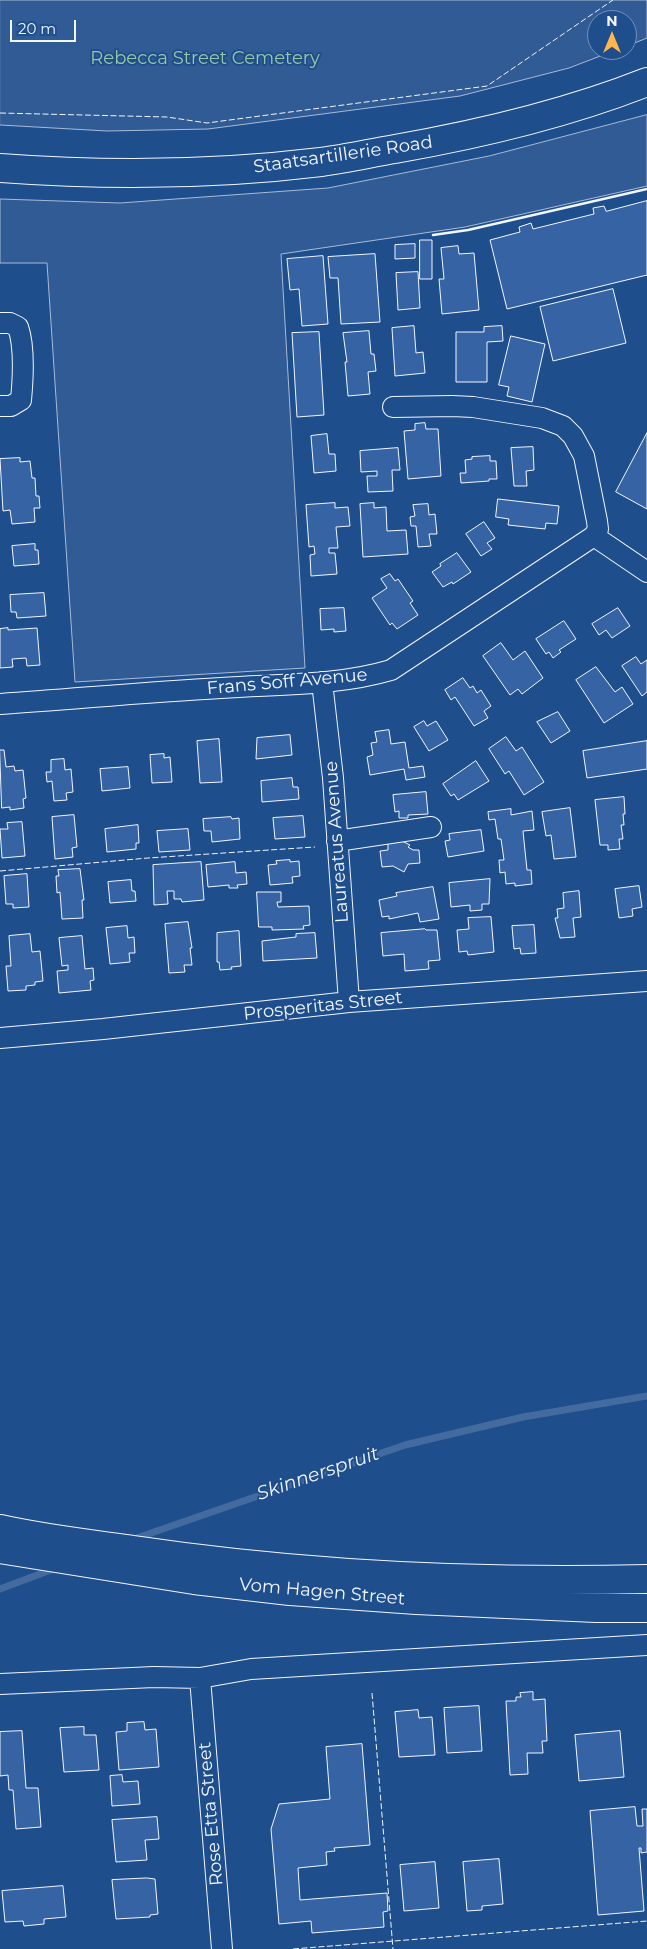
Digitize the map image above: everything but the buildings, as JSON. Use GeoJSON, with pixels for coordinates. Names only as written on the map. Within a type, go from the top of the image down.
{"type":"FeatureCollection","features":[{"type":"Feature","properties":{"kind":"main road","name":"Staatsartillerie Road"},"geometry":{"type":"LineString","coordinates":[[0,168],[115,174],[192,173],[322,162],[453,139],[600,100],[647,82]]}},
{"type":"Feature","properties":{"kind":"main road","name":"Vom Hagen Street"},"geometry":{"type":"LineString","coordinates":[[6,1537],[198,1570],[290,1591],[416,1600],[596,1608],[647,1608]]}},
{"type":"Feature","properties":{"kind":"main road","name":"Vom Hagen Street"},"geometry":{"type":"LineString","coordinates":[[198,1570],[307,1571],[411,1578],[647,1579]]}},
{"type":"Feature","properties":{"kind":"street"},"geometry":{"type":"LineString","coordinates":[[0,323],[10,323],[18,327],[21,336],[22,388],[21,400],[11,406],[0,406]]}},
{"type":"Feature","properties":{"kind":"street"},"geometry":{"type":"LineString","coordinates":[[393,407],[473,407],[542,418],[563,426],[573,436],[584,456],[597,521],[598,529],[594,536],[647,572]]}},
{"type":"Feature","properties":{"kind":"street","name":"Frans Soff Avenue"},"geometry":{"type":"LineString","coordinates":[[0,704],[192,689],[322,682],[377,674],[391,670],[594,536]]}},
{"type":"Feature","properties":{"kind":"street","name":"Laureatus Avenue"},"geometry":{"type":"LineString","coordinates":[[322,682],[333,778],[349,1002]]}},
{"type":"Feature","properties":{"kind":"street"},"geometry":{"type":"LineString","coordinates":[[337,841],[431,827]]}},
{"type":"Feature","properties":{"kind":"street","name":"Prosperitas Street"},"geometry":{"type":"LineString","coordinates":[[0,1038],[103,1029],[349,1002],[647,981]]}},
{"type":"Feature","properties":{"kind":"street"},"geometry":{"type":"LineString","coordinates":[[0,1684],[154,1677],[200,1678],[251,1669],[647,1645]]}},
{"type":"Feature","properties":{"kind":"street","name":"Rose Etta Street"},"geometry":{"type":"LineString","coordinates":[[200,1678],[222,1949]]}},
{"type":"Feature","properties":{"kind":"shaded area","name":"Rebecca Street Cemetery"},"geometry":{"type":"Polygon","coordinates":[[[0,0],[647,0],[647,38],[637,42],[637,10],[587,10],[587,60],[590,60],[569,68],[460,96],[208,129],[107,131],[0,125],[0,0]]]}},
{"type":"Feature","properties":{"kind":"shaded area"},"geometry":{"type":"Polygon","coordinates":[[[647,115],[647,186],[465,227],[281,254],[305,668],[75,682],[47,263],[0,263],[0,199],[120,203],[328,188],[489,156],[647,115]]]}},
{"type":"Feature","properties":{"kind":"waterway","name":"Skinnerspruit"},"geometry":{"type":"LineString","coordinates":[[131,1540],[405,1445],[523,1417],[647,1396]]}},
{"type":"Feature","properties":{"kind":"waterway","name":"Skinnerspruit"},"geometry":{"type":"LineString","coordinates":[[0,1589],[56,1568]]}},
{"type":"Feature","properties":{"kind":"fence"},"geometry":{"type":"LineString","coordinates":[[0,113],[167,117],[207,123],[487,86],[613,0]]}},
{"type":"Feature","properties":{"kind":"fence"},"geometry":{"type":"LineString","coordinates":[[0,871],[148,858],[315,847]]}},
{"type":"Feature","properties":{"kind":"fence"},"geometry":{"type":"LineString","coordinates":[[372,1693],[393,1949]]}},
{"type":"Feature","properties":{"kind":"fence"},"geometry":{"type":"LineString","coordinates":[[293,1949],[647,1921]]}},
{"type":"Feature","properties":{"kind":"wall"},"geometry":{"type":"LineString","coordinates":[[433,235],[468,230],[647,189]]}}]}
